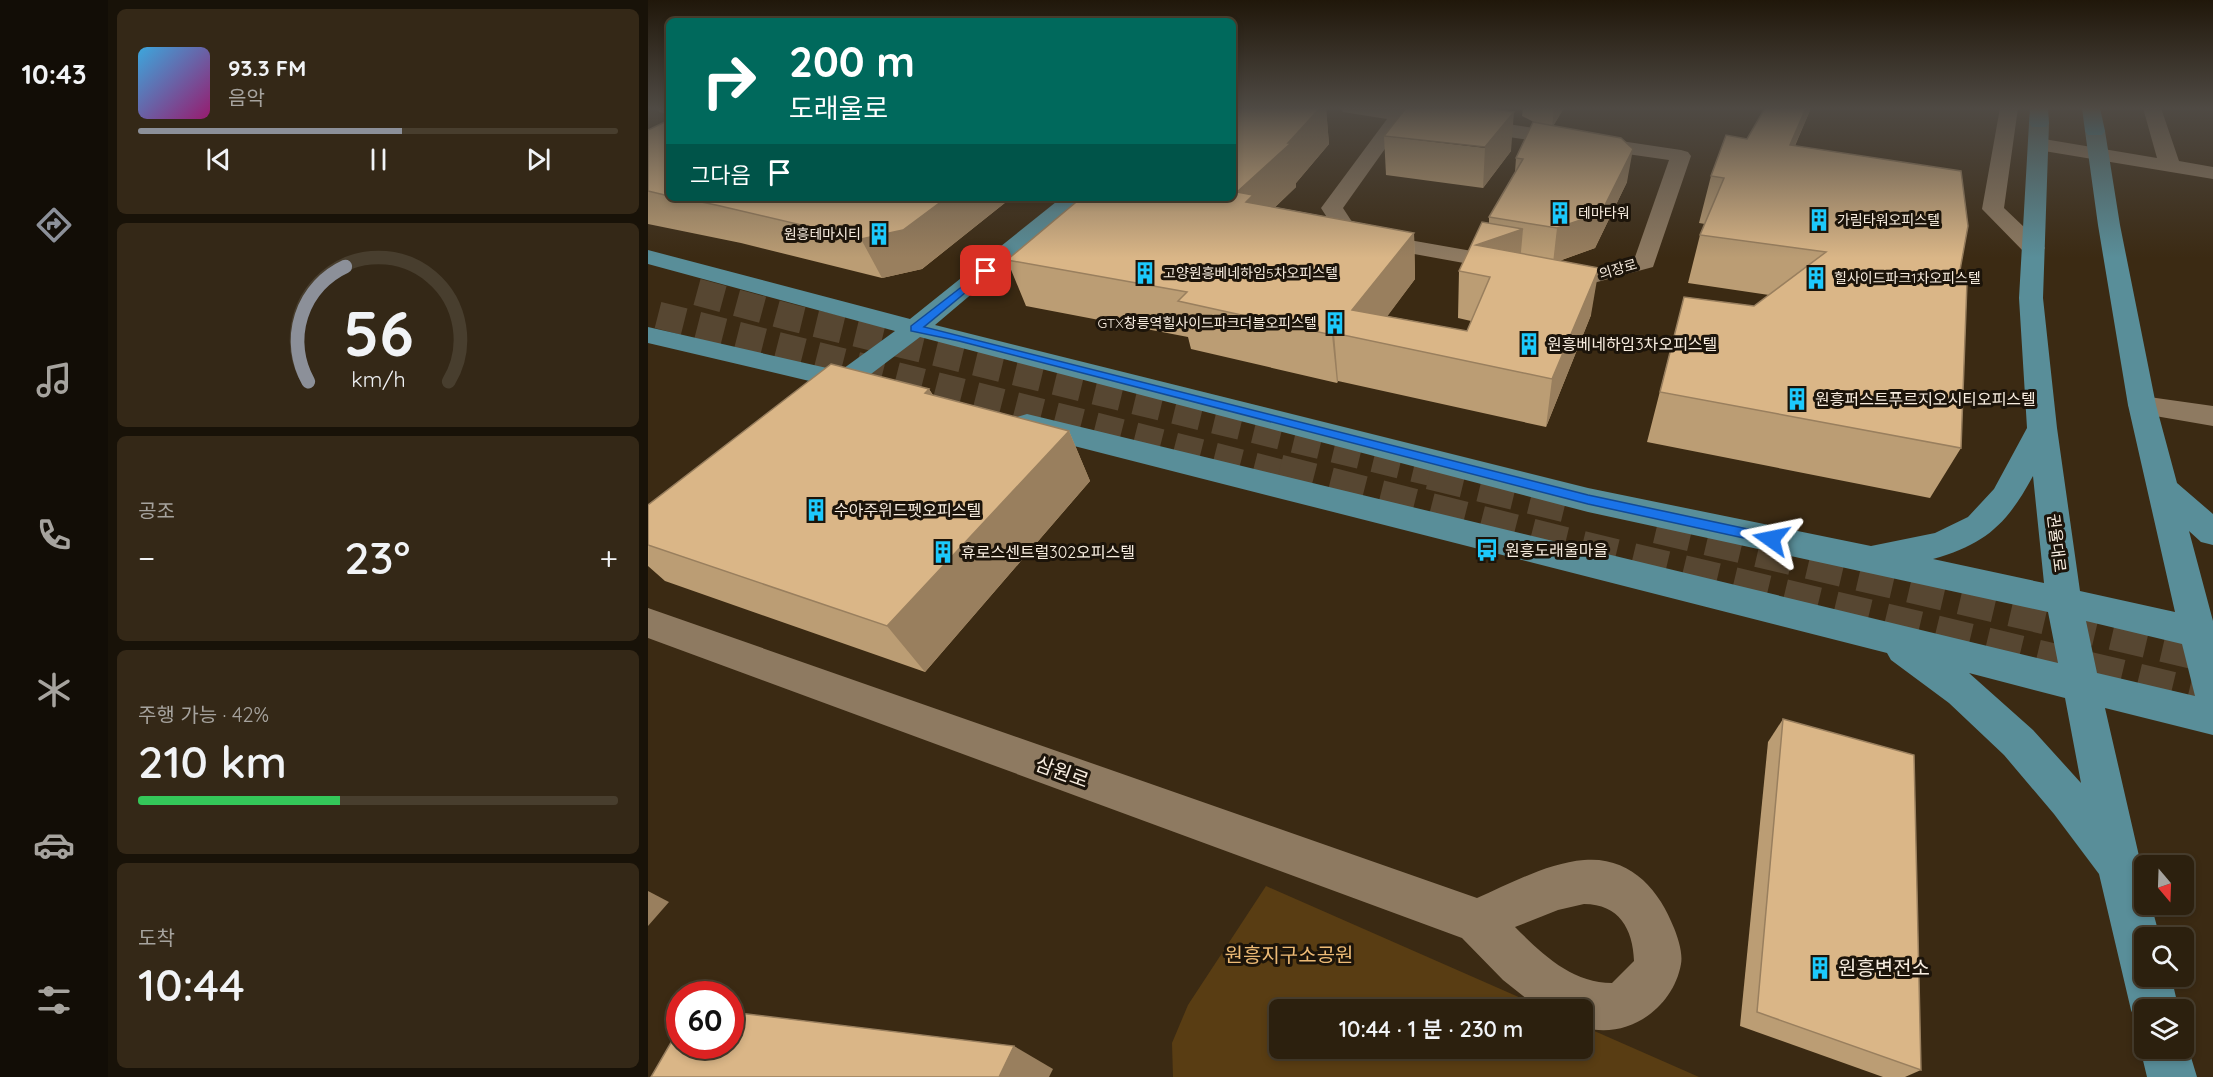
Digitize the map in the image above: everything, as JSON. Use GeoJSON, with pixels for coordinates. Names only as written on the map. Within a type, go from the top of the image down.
{"type":"FeatureCollection","features":[{"type":"Feature","properties":{"kind":"main road","name":"권율대로"},"geometry":{"type":"LineString","coordinates":[[2037,158],[2031,298],[2042,428],[2064,602],[2120,870],[2134,927]]}},
{"type":"Feature","properties":{"kind":"main road"},"geometry":{"type":"LineString","coordinates":[[2099,158],[2142,405],[2161,487],[2206,635],[2213,693]]}},
{"type":"Feature","properties":{"kind":"main road"},"geometry":{"type":"LineString","coordinates":[[814,405],[915,328],[1070,201]]}},
{"type":"Feature","properties":{"kind":"main road"},"geometry":{"type":"LineString","coordinates":[[648,258],[1588,500],[1993,585],[2206,635]]}},
{"type":"Feature","properties":{"kind":"main road"},"geometry":{"type":"LineString","coordinates":[[648,279],[697,292]]}},
{"type":"Feature","properties":{"kind":"main road"},"geometry":{"type":"LineString","coordinates":[[652,321],[845,382],[888,390]]}},
{"type":"Feature","properties":{"kind":"main road"},"geometry":{"type":"LineString","coordinates":[[1003,418],[2213,718]]}},
{"type":"Feature","properties":{"kind":"main road"},"geometry":{"type":"LineString","coordinates":[[1862,559],[1939,545],[1977,528],[2004,498],[2042,428]]}},
{"type":"Feature","properties":{"kind":"main road"},"geometry":{"type":"LineString","coordinates":[[2161,487],[2213,533]]}},
{"type":"Feature","properties":{"kind":"main road"},"geometry":{"type":"LineString","coordinates":[[1879,635],[1929,665],[1987,713],[2019,744],[2081,813],[2120,870]]}},
{"type":"Feature","properties":{"kind":"main road"},"geometry":{"type":"LineString","coordinates":[[2168,1059],[2172,1077]]}},
{"type":"Feature","properties":{"kind":"street","name":"의장로"},"geometry":{"type":"LineString","coordinates":[[1368,158],[1332,208],[1350,236],[1586,279],[1645,262],[1680,158]]}},
{"type":"Feature","properties":{"kind":"street"},"geometry":{"type":"LineString","coordinates":[[2001,158],[1993,209],[2033,248]]}},
{"type":"Feature","properties":{"kind":"street"},"geometry":{"type":"LineString","coordinates":[[2153,158],[2170,166],[2213,173]]}},
{"type":"Feature","properties":{"kind":"street"},"geometry":{"type":"LineString","coordinates":[[2168,158],[2170,166]]}},
{"type":"Feature","properties":{"kind":"street"},"geometry":{"type":"LineString","coordinates":[[2142,405],[2213,416]]}},
{"type":"Feature","properties":{"kind":"street","name":"삼원로"},"geometry":{"type":"LineString","coordinates":[[648,623],[1477,921]]}},
{"type":"Feature","properties":{"kind":"green space","name":"원흥지구소공원"},"geometry":{"type":"Polygon","coordinates":[[[1266,886],[1523,999],[1269,999],[1269,1059],[1593,1059],[1593,1030],[1699,1077],[1173,1077],[1172,1043],[1188,1005],[1266,886]]]}},
{"type":"Feature","properties":{"kind":"building"},"geometry":{"type":"Polygon","coordinates":[[[648,158],[666,158],[666,195],[648,191],[648,158]]]}},
{"type":"Feature","properties":{"kind":"building"},"geometry":{"type":"Polygon","coordinates":[[[1236,158],[1274,158],[1237,192],[1253,195],[1246,202],[1414,233],[1352,310],[1467,331],[1490,277],[1459,271],[1482,222],[1523,229],[1476,245],[1599,268],[1552,379],[1334,333],[1332,335],[1178,301],[1187,292],[1007,260],[1077,201],[1236,201],[1236,158]]]}},
{"type":"Feature","properties":{"kind":"building","name":"테마타워"},"geometry":{"type":"Polygon","coordinates":[[[1518,158],[1628,158],[1601,213],[1557,228],[1489,217],[1523,159],[1518,158]]]}},
{"type":"Feature","properties":{"kind":"building"},"geometry":{"type":"Polygon","coordinates":[[[1717,158],[1877,158],[1961,171],[1968,226],[1958,281],[1967,282],[1961,448],[1660,392],[1684,297],[1754,306],[1826,252],[1700,235],[1724,178],[1711,176],[1717,158]]]}},
{"type":"Feature","properties":{"kind":"building"},"geometry":{"type":"Polygon","coordinates":[[[697,201],[942,201],[903,230],[861,239],[697,201]]]}},
{"type":"Feature","properties":{"kind":"building"},"geometry":{"type":"Polygon","coordinates":[[[831,364],[929,389],[925,393],[1069,431],[887,626],[648,545],[648,505],[831,364]]]}},
{"type":"Feature","properties":{"kind":"building","name":"원흥변전소"},"geometry":{"type":"Polygon","coordinates":[[[1783,719],[1914,755],[1921,1070],[1757,1012],[1783,719]]]}},
{"type":"Feature","properties":{"kind":"building"},"geometry":{"type":"Polygon","coordinates":[[[744,1014],[1014,1046],[999,1077],[651,1077],[666,1051],[666,1059],[744,1059],[744,1014]]]}},
{"type":"Feature","properties":{"kind":"tunnel"},"geometry":{"type":"LineString","coordinates":[[697,292],[793,318],[1437,474]]}},
{"type":"Feature","properties":{"kind":"tunnel"},"geometry":{"type":"LineString","coordinates":[[658,315],[1285,474]]}},
{"type":"Feature","properties":{"kind":"tunnel"},"geometry":{"type":"LineString","coordinates":[[1279,472],[1559,543],[2213,699]]}},
{"type":"Feature","properties":{"kind":"tunnel"},"geometry":{"type":"LineString","coordinates":[[1430,472],[1574,507]]}},
{"type":"Feature","properties":{"kind":"tunnel"},"geometry":{"type":"LineString","coordinates":[[1657,526],[2213,656]]}},
{"type":"Feature","properties":{"kind":"place","name":"테마타워"},"geometry":{"type":"Point","coordinates":[1560,213]}},
{"type":"Feature","properties":{"kind":"place","name":"가림타워오피스텔"},"geometry":{"type":"Point","coordinates":[1819,220]}},
{"type":"Feature","properties":{"kind":"place","name":"원흥테마시티"},"geometry":{"type":"Point","coordinates":[879,234]}},
{"type":"Feature","properties":{"kind":"place","name":"고양원흥베네하임5차오피스텔"},"geometry":{"type":"Point","coordinates":[1145,273]}},
{"type":"Feature","properties":{"kind":"place","name":"힐사이드파크1차오피스텔"},"geometry":{"type":"Point","coordinates":[1816,278]}},
{"type":"Feature","properties":{"kind":"place","name":"GTX창릉역힐사이드파크더블오피스텔"},"geometry":{"type":"Point","coordinates":[1335,323]}},
{"type":"Feature","properties":{"kind":"place","name":"원흥베네하임3차오피스텔"},"geometry":{"type":"Point","coordinates":[1529,344]}},
{"type":"Feature","properties":{"kind":"place","name":"원흥퍼스트푸르지오시티오피스텔"},"geometry":{"type":"Point","coordinates":[1797,399]}},
{"type":"Feature","properties":{"kind":"place","name":"수아주위드펫오피스텔"},"geometry":{"type":"Point","coordinates":[816,510]}},
{"type":"Feature","properties":{"kind":"place","name":"원흥도래울마을"},"geometry":{"type":"Point","coordinates":[1487,550]}},
{"type":"Feature","properties":{"kind":"place","name":"휴로스센트럴302오피스텔"},"geometry":{"type":"Point","coordinates":[943,552]}},
{"type":"Feature","properties":{"kind":"place","name":"원흥변전소"},"geometry":{"type":"Point","coordinates":[1820,968]}},
{"type":"Feature","properties":{"kind":"route"},"geometry":{"type":"LineString","coordinates":[[986,271],[915,328],[1588,500],[1771,539]]}}]}
